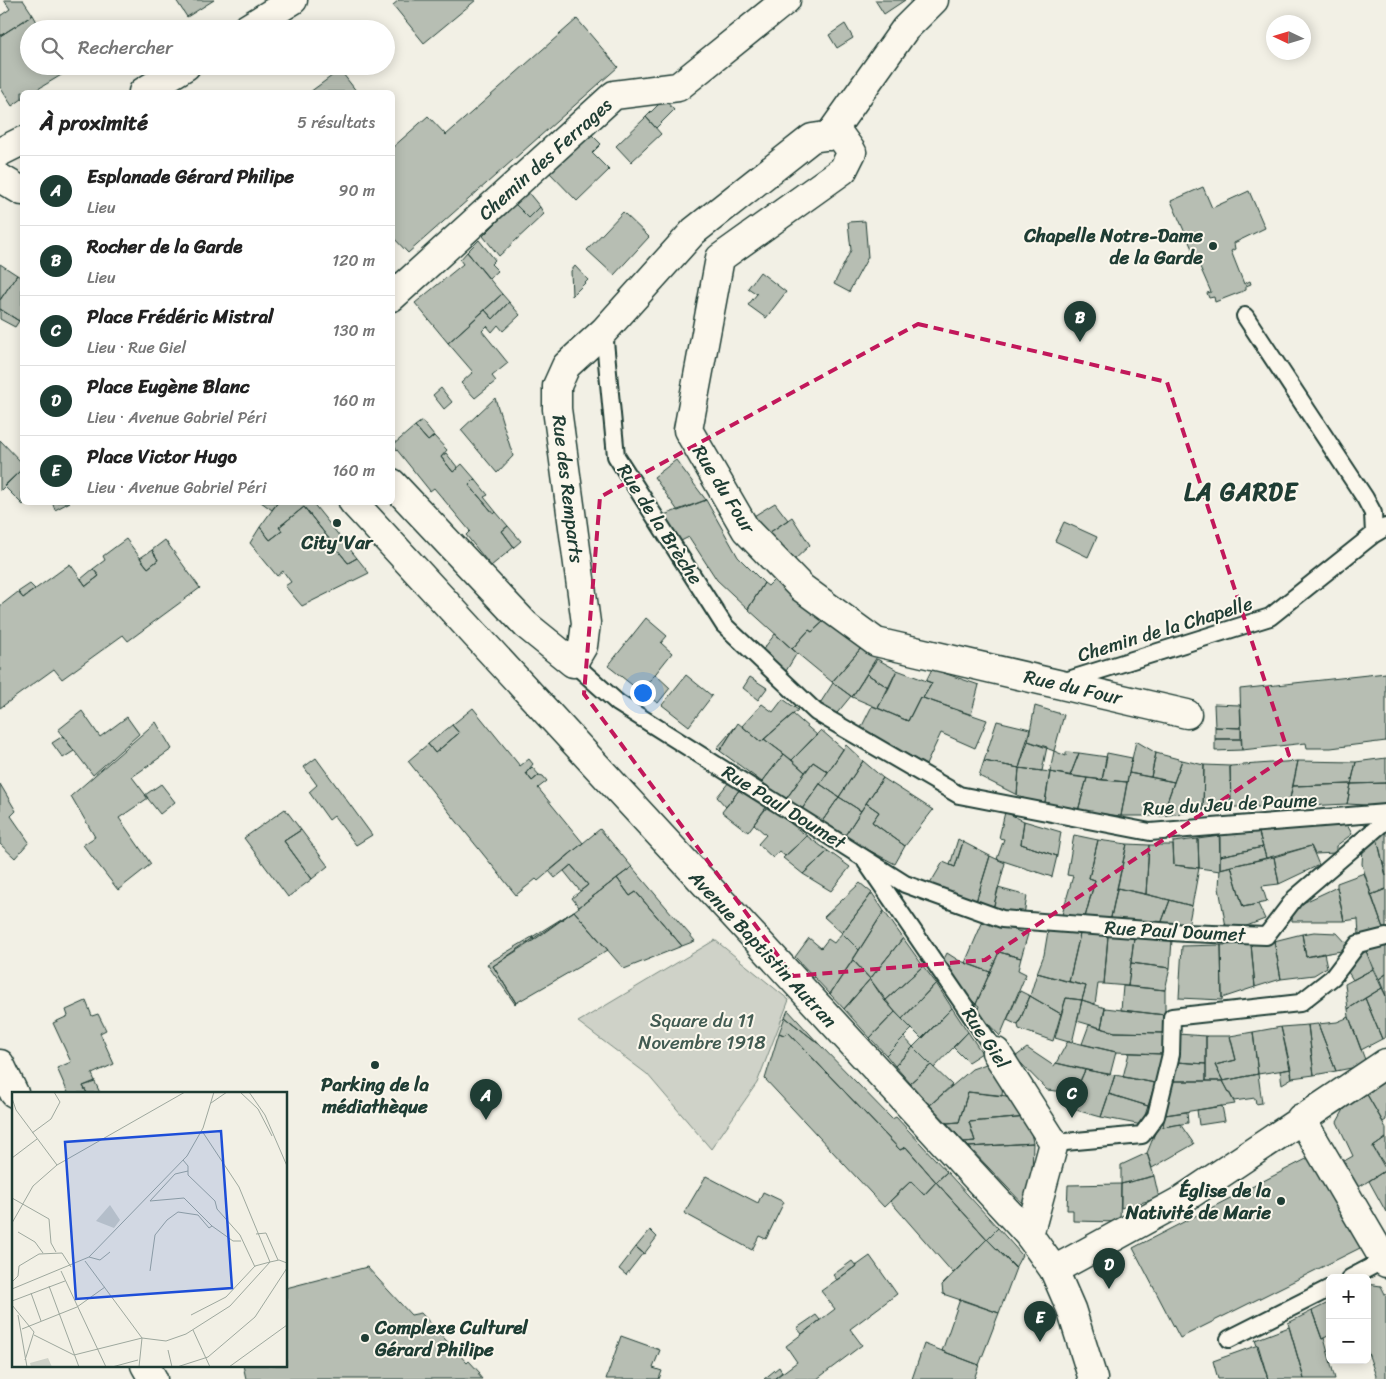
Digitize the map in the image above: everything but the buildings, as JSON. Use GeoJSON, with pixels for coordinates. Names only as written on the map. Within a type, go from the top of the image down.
{"type":"FeatureCollection","features":[{"type":"Feature","properties":{"kind":"street"},"geometry":{"type":"LineString","coordinates":[[261,20],[293,0]]}},
{"type":"Feature","properties":{"kind":"street","name":"Chemin des Ferrages"},"geometry":{"type":"LineString","coordinates":[[395,294],[614,95],[678,87],[786,0]]}},
{"type":"Feature","properties":{"kind":"street"},"geometry":{"type":"LineString","coordinates":[[604,331],[694,231],[812,138],[829,136],[906,29],[934,0]]}},
{"type":"Feature","properties":{"kind":"street"},"geometry":{"type":"LineString","coordinates":[[146,90],[171,75]]}},
{"type":"Feature","properties":{"kind":"street","name":"Rue du Four"},"geometry":{"type":"LineString","coordinates":[[829,136],[839,134],[852,152],[843,170],[720,258],[688,430],[746,530],[802,588],[876,642],[1060,683],[1187,714]]}},
{"type":"Feature","properties":{"kind":"street"},"geometry":{"type":"LineString","coordinates":[[0,152],[20,142]]}},
{"type":"Feature","properties":{"kind":"street"},"geometry":{"type":"LineString","coordinates":[[0,178],[20,190]]}},
{"type":"Feature","properties":{"kind":"street","name":"Rue des Remparts"},"geometry":{"type":"LineString","coordinates":[[573,663],[583,646],[586,623],[557,409],[557,386],[566,366],[604,331]]}},
{"type":"Feature","properties":{"kind":"street","name":"Rue Paul Doumet"},"geometry":{"type":"LineString","coordinates":[[395,486],[526,626],[573,663]]}},
{"type":"Feature","properties":{"kind":"street","name":"Avenue Baptistin Autran"},"geometry":{"type":"LineString","coordinates":[[355,505],[1028,1235],[1054,1270],[1071,1309],[1092,1379]]}},
{"type":"Feature","properties":{"kind":"street","name":"Rue Giel"},"geometry":{"type":"LineString","coordinates":[[996,1052],[1054,1143]]}},
{"type":"Feature","properties":{"kind":"street"},"geometry":{"type":"LineString","coordinates":[[1054,1270],[1180,1201],[1300,1118],[1386,1063]]}},
{"type":"Feature","properties":{"kind":"street"},"geometry":{"type":"LineString","coordinates":[[0,1064],[14,1092]]}},
{"type":"Feature","properties":{"kind":"street"},"geometry":{"type":"LineString","coordinates":[[1300,1118],[1385,1262]]}},
{"type":"Feature","properties":{"kind":"street"},"geometry":{"type":"LineString","coordinates":[[1028,1235],[1054,1143]]}},
{"type":"Feature","properties":{"kind":"street"},"geometry":{"type":"LineString","coordinates":[[146,1366],[153,1379]]}},
{"type":"Feature","properties":{"kind":"lane","name":"Chemin de la Chapelle"},"geometry":{"type":"LineString","coordinates":[[1060,683],[1270,618],[1380,530],[1365,498],[1245,316]]}},
{"type":"Feature","properties":{"kind":"lane","name":"Rue de la Brèche"},"geometry":{"type":"LineString","coordinates":[[604,331],[616,456],[724,626],[816,712],[959,794]]}},
{"type":"Feature","properties":{"kind":"lane","name":"Rue Paul Doumet"},"geometry":{"type":"LineString","coordinates":[[573,663],[618,703],[862,855],[905,884],[1002,919],[1186,933],[1266,936],[1295,898],[1386,820]]}},
{"type":"Feature","properties":{"kind":"lane","name":"Rue du Jeu de Paume"},"geometry":{"type":"LineString","coordinates":[[959,794],[1150,832],[1386,813]]}},
{"type":"Feature","properties":{"kind":"lane","name":"Rue Giel"},"geometry":{"type":"LineString","coordinates":[[862,855],[996,1052]]}},
{"type":"Feature","properties":{"kind":"lane"},"geometry":{"type":"LineString","coordinates":[[1054,1143],[1142,1135],[1156,1116],[1171,1054],[1172,1017],[1300,1004],[1333,977],[1358,944],[1386,937]]}},
{"type":"Feature","properties":{"kind":"lane"},"geometry":{"type":"LineString","coordinates":[[1359,1274],[1385,1262]]}},
{"type":"Feature","properties":{"kind":"lane"},"geometry":{"type":"LineString","coordinates":[[1229,1339],[1326,1290]]}},
{"type":"Feature","properties":{"kind":"highlighted area"},"geometry":{"type":"Polygon","coordinates":[[[918,324],[1167,382],[1289,755],[985,960],[793,976],[584,694],[600,497],[918,324]]]}},
{"type":"Feature","properties":{"kind":"green space","name":"Square du 11 Novembre 1918"},"geometry":{"type":"Polygon","coordinates":[[[715,940],[789,1000],[757,1083],[711,1149],[647,1074],[578,1022],[715,940]]]}},
{"type":"Feature","properties":{"kind":"place","name":"Chapelle Notre-Dame de la Garde"},"geometry":{"type":"Point","coordinates":[1213,246]}},
{"type":"Feature","properties":{"kind":"place","name":"Rocher de la Garde"},"geometry":{"type":"Point","coordinates":[1080,342]}},
{"type":"Feature","properties":{"kind":"place","name":"City'Var"},"geometry":{"type":"Point","coordinates":[337,523]}},
{"type":"Feature","properties":{"kind":"place","name":"Parking de la médiathèque"},"geometry":{"type":"Point","coordinates":[375,1065]}},
{"type":"Feature","properties":{"kind":"place","name":"Place Frédéric Mistral"},"geometry":{"type":"Point","coordinates":[1072,1118]}},
{"type":"Feature","properties":{"kind":"place","name":"Esplanade Gérard Philipe"},"geometry":{"type":"Point","coordinates":[486,1120]}},
{"type":"Feature","properties":{"kind":"place","name":"Église de la Nativité de Marie"},"geometry":{"type":"Point","coordinates":[1281,1201]}},
{"type":"Feature","properties":{"kind":"place","name":"Place Eugène Blanc"},"geometry":{"type":"Point","coordinates":[1109,1289]}},
{"type":"Feature","properties":{"kind":"place","name":"Complexe Culturel Gérard Philipe"},"geometry":{"type":"Point","coordinates":[365,1338]}},
{"type":"Feature","properties":{"kind":"place","name":"Place Victor Hugo"},"geometry":{"type":"Point","coordinates":[1040,1342]}},
{"type":"Feature","properties":{"kind":"district","name":"LA GARDE"},"geometry":{"type":"Point","coordinates":[1241,492]}}]}
